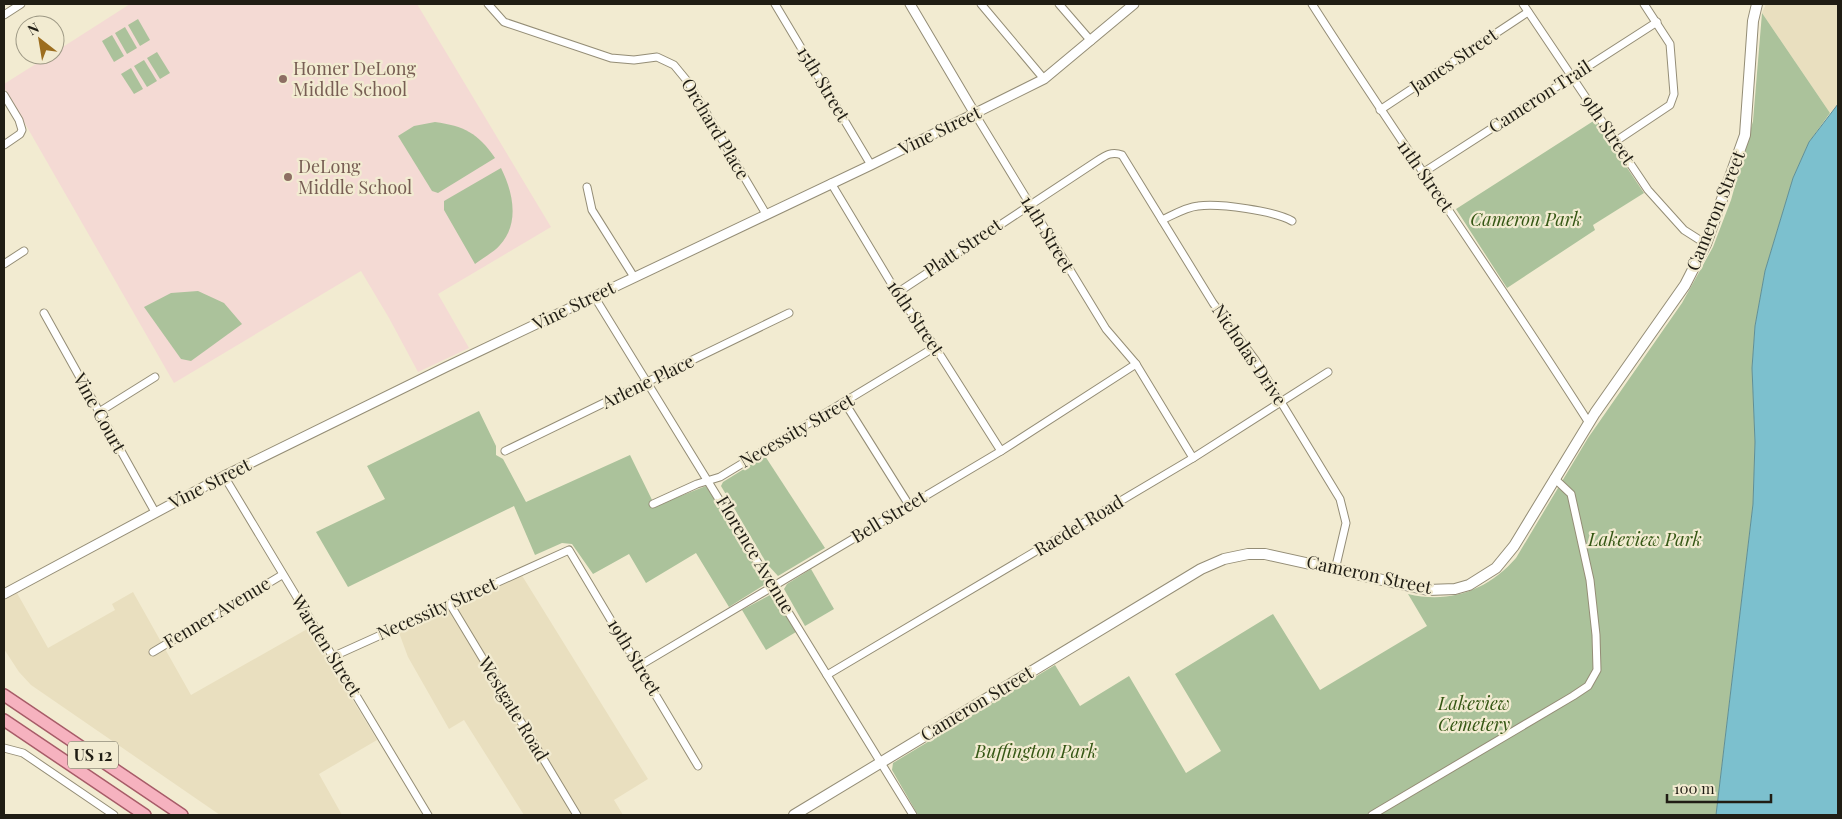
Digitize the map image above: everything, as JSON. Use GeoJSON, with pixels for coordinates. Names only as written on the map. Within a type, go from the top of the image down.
{"type":"FeatureCollection","features":[{"type":"Feature","properties":{"kind":"main road","name":"Cameron Street"},"geometry":{"type":"LineString","coordinates":[[797,814],[1201,569],[1224,559],[1248,554],[1265,554],[1428,590],[1455,589],[1469,585],[1496,568],[1505,558],[1589,423],[1685,285],[1706,244],[1745,135],[1753,21],[1757,4]]}},
{"type":"Feature","properties":{"kind":"main road"},"geometry":{"type":"LineString","coordinates":[[4,690],[22,707]]}},
{"type":"Feature","properties":{"kind":"main road","name":"US 12"},"geometry":{"type":"LineString","coordinates":[[4,695],[182,815]]}},
{"type":"Feature","properties":{"kind":"main road"},"geometry":{"type":"LineString","coordinates":[[4,705],[40,719]]}},
{"type":"Feature","properties":{"kind":"main road","name":"US 12"},"geometry":{"type":"LineString","coordinates":[[4,720],[145,815]]}},
{"type":"Feature","properties":{"kind":"street"},"geometry":{"type":"LineString","coordinates":[[4,15],[21,4]]}},
{"type":"Feature","properties":{"kind":"street","name":"Orchard Place"},"geometry":{"type":"LineString","coordinates":[[488,4],[504,22],[611,58],[634,60],[657,57],[674,65],[688,82],[766,214]]}},
{"type":"Feature","properties":{"kind":"street","name":"15th Street"},"geometry":{"type":"LineString","coordinates":[[775,4],[872,165]]}},
{"type":"Feature","properties":{"kind":"street","name":"14th Street"},"geometry":{"type":"LineString","coordinates":[[910,4],[1106,329],[1136,364],[1193,458]]}},
{"type":"Feature","properties":{"kind":"street"},"geometry":{"type":"LineString","coordinates":[[981,4],[1044,79]]}},
{"type":"Feature","properties":{"kind":"street"},"geometry":{"type":"LineString","coordinates":[[1059,4],[1091,41]]}},
{"type":"Feature","properties":{"kind":"street","name":"Vine Street"},"geometry":{"type":"LineString","coordinates":[[4,594],[224,476],[594,296],[872,165],[1044,79],[1134,4]]}},
{"type":"Feature","properties":{"kind":"street","name":"11th Street"},"geometry":{"type":"LineString","coordinates":[[1312,4],[1380,110],[1424,172],[1589,423]]}},
{"type":"Feature","properties":{"kind":"street","name":"9th Street"},"geometry":{"type":"LineString","coordinates":[[1523,4],[1654,196],[1684,230],[1706,244]]}},
{"type":"Feature","properties":{"kind":"street"},"geometry":{"type":"LineString","coordinates":[[1616,141],[1670,105],[1674,94],[1670,44],[1644,4]]}},
{"type":"Feature","properties":{"kind":"street","name":"James Street"},"geometry":{"type":"LineString","coordinates":[[1380,110],[1528,12]]}},
{"type":"Feature","properties":{"kind":"street","name":"Cameron Trail"},"geometry":{"type":"LineString","coordinates":[[1424,172],[1657,22]]}},
{"type":"Feature","properties":{"kind":"street"},"geometry":{"type":"LineString","coordinates":[[4,95],[19,120],[22,130],[20,134],[4,145]]}},
{"type":"Feature","properties":{"kind":"street","name":"Platt Street"},"geometry":{"type":"LineString","coordinates":[[897,293],[1029,204],[1103,157],[1116,153]]}},
{"type":"Feature","properties":{"kind":"street","name":"Nicholas Drive"},"geometry":{"type":"LineString","coordinates":[[1116,153],[1122,155],[1213,303],[1244,342],[1340,499],[1346,523],[1335,570]]}},
{"type":"Feature","properties":{"kind":"street","name":"16th Street"},"geometry":{"type":"LineString","coordinates":[[831,183],[897,293],[935,348],[1000,451]]}},
{"type":"Feature","properties":{"kind":"street"},"geometry":{"type":"LineString","coordinates":[[587,186],[592,210],[634,277]]}},
{"type":"Feature","properties":{"kind":"street"},"geometry":{"type":"LineString","coordinates":[[1162,220],[1197,206],[1271,213],[1292,221]]}},
{"type":"Feature","properties":{"kind":"street"},"geometry":{"type":"LineString","coordinates":[[4,264],[24,251]]}},
{"type":"Feature","properties":{"kind":"street","name":"Florence Avenue"},"geometry":{"type":"LineString","coordinates":[[594,296],[649,382],[914,815]]}},
{"type":"Feature","properties":{"kind":"street","name":"Vine Court"},"geometry":{"type":"LineString","coordinates":[[44,313],[155,512]]}},
{"type":"Feature","properties":{"kind":"street","name":"Arlene Place"},"geometry":{"type":"LineString","coordinates":[[505,450],[790,313]]}},
{"type":"Feature","properties":{"kind":"street","name":"Necessity Street"},"geometry":{"type":"LineString","coordinates":[[653,504],[720,476],[846,403],[935,348]]}},
{"type":"Feature","properties":{"kind":"street","name":"Bell Street"},"geometry":{"type":"LineString","coordinates":[[639,666],[1000,451],[1136,364]]}},
{"type":"Feature","properties":{"kind":"street","name":"Raedel Road"},"geometry":{"type":"LineString","coordinates":[[827,675],[1193,458],[1328,372]]}},
{"type":"Feature","properties":{"kind":"street"},"geometry":{"type":"LineString","coordinates":[[99,412],[155,377]]}},
{"type":"Feature","properties":{"kind":"street"},"geometry":{"type":"LineString","coordinates":[[846,403],[909,505]]}},
{"type":"Feature","properties":{"kind":"street","name":"Warden Street"},"geometry":{"type":"LineString","coordinates":[[224,476],[428,815]]}},
{"type":"Feature","properties":{"kind":"street"},"geometry":{"type":"LineString","coordinates":[[1372,815],[1573,696],[1588,686],[1593,678],[1597,670],[1596,635],[1590,580],[1571,494],[1554,478]]}},
{"type":"Feature","properties":{"kind":"street","name":"Necessity Street"},"geometry":{"type":"LineString","coordinates":[[332,657],[569,550]]}},
{"type":"Feature","properties":{"kind":"street","name":"19th Street"},"geometry":{"type":"LineString","coordinates":[[569,550],[698,766]]}},
{"type":"Feature","properties":{"kind":"street","name":"Fenner Avenue"},"geometry":{"type":"LineString","coordinates":[[153,652],[282,575]]}},
{"type":"Feature","properties":{"kind":"street","name":"Westgate Road"},"geometry":{"type":"LineString","coordinates":[[450,604],[577,815]]}},
{"type":"Feature","properties":{"kind":"street"},"geometry":{"type":"LineString","coordinates":[[4,748],[23,754],[114,815]]}},
{"type":"Feature","properties":{"kind":"shaded area","name":"DeLong Middle School"},"geometry":{"type":"Polygon","coordinates":[[[130,4],[417,4],[551,227],[438,294],[469,348],[418,372],[361,271],[174,383],[4,87],[4,84],[34,65],[65,65],[65,46],[130,4]]]}},
{"type":"Feature","properties":{"kind":"shaded area"},"geometry":{"type":"Polygon","coordinates":[[[1766,4],[1838,4],[1838,104],[1830,113],[1762,13],[1766,4]]]}},
{"type":"Feature","properties":{"kind":"shaded area"},"geometry":{"type":"Polygon","coordinates":[[[521,574],[648,779],[614,800],[623,815],[524,815],[464,720],[449,729],[408,657],[398,630],[521,574]]]}},
{"type":"Feature","properties":{"kind":"shaded area"},"geometry":{"type":"Polygon","coordinates":[[[133,592],[191,695],[309,628],[377,740],[319,774],[342,815],[220,815],[31,685],[19,672],[4,649],[4,600],[17,593],[48,648],[115,610],[112,604],[133,592]]]}},
{"type":"Feature","properties":{"kind":"green space"},"geometry":{"type":"Polygon","coordinates":[[[1762,13],[1830,113],[1809,142],[1793,178],[1765,271],[1755,326],[1752,368],[1755,442],[1753,504],[1716,815],[918,815],[892,770],[893,763],[1055,665],[1080,706],[1129,676],[1186,773],[1221,751],[1175,674],[1273,614],[1320,690],[1427,626],[1408,594],[1439,597],[1467,592],[1493,579],[1505,569],[1516,558],[1588,438],[1682,303],[1713,247],[1731,200],[1753,121],[1762,13]]]}},
{"type":"Feature","properties":{"kind":"green space"},"geometry":{"type":"Polygon","coordinates":[[[138,19],[150,40],[140,46],[128,25],[138,19]]]}},
{"type":"Feature","properties":{"kind":"green space"},"geometry":{"type":"Polygon","coordinates":[[[125,27],[137,48],[127,54],[115,33],[125,27]]]}},
{"type":"Feature","properties":{"kind":"green space"},"geometry":{"type":"Polygon","coordinates":[[[112,35],[124,56],[114,62],[102,41],[112,35]]]}},
{"type":"Feature","properties":{"kind":"green space"},"geometry":{"type":"Polygon","coordinates":[[[157,52],[170,73],[160,79],[147,58],[157,52]]]}},
{"type":"Feature","properties":{"kind":"green space"},"geometry":{"type":"Polygon","coordinates":[[[144,60],[157,81],[147,87],[134,66],[144,60]]]}},
{"type":"Feature","properties":{"kind":"green space"},"geometry":{"type":"Polygon","coordinates":[[[131,68],[143,89],[134,94],[121,74],[131,68]]]}},
{"type":"Feature","properties":{"kind":"green space","name":"Cameron Park"},"geometry":{"type":"Polygon","coordinates":[[[1595,120],[1644,193],[1593,225],[1595,230],[1507,288],[1456,209],[1595,120]]]}},
{"type":"Feature","properties":{"kind":"green space"},"geometry":{"type":"Polygon","coordinates":[[[435,122],[454,126],[469,132],[483,142],[495,158],[438,193],[432,191],[398,136],[414,126],[435,122]]]}},
{"type":"Feature","properties":{"kind":"green space"},"geometry":{"type":"Polygon","coordinates":[[[501,168],[511,197],[512,217],[510,227],[500,245],[492,253],[475,264],[444,210],[444,201],[501,168]]]}},
{"type":"Feature","properties":{"kind":"green space"},"geometry":{"type":"Polygon","coordinates":[[[198,291],[224,303],[242,324],[191,361],[181,359],[144,307],[171,293],[198,291]]]}},
{"type":"Feature","properties":{"kind":"green space"},"geometry":{"type":"Polygon","coordinates":[[[479,411],[496,446],[496,455],[503,459],[526,502],[630,455],[655,506],[706,486],[764,578],[764,585],[729,607],[696,553],[646,583],[629,554],[593,574],[572,544],[562,543],[535,555],[514,506],[348,587],[316,532],[385,499],[367,466],[479,411]]]}},
{"type":"Feature","properties":{"kind":"green space"},"geometry":{"type":"Polygon","coordinates":[[[765,456],[825,548],[778,576],[767,564],[721,486],[723,482],[765,456]]]}},
{"type":"Feature","properties":{"kind":"green space"},"geometry":{"type":"Polygon","coordinates":[[[811,569],[834,609],[805,626],[784,589],[787,584],[811,569]]]}},
{"type":"Feature","properties":{"kind":"green space"},"geometry":{"type":"Polygon","coordinates":[[[770,595],[774,597],[796,632],[766,650],[742,610],[770,595]]]}},
{"type":"Feature","properties":{"kind":"water"},"geometry":{"type":"Polygon","coordinates":[[[1838,104],[1838,815],[1716,815],[1753,504],[1755,442],[1752,368],[1755,326],[1765,271],[1793,178],[1809,142],[1838,104]]]}},
{"type":"Feature","properties":{"kind":"place","name":"Homer DeLong Middle School"},"geometry":{"type":"Point","coordinates":[283,79]}},
{"type":"Feature","properties":{"kind":"place","name":"DeLong Middle School"},"geometry":{"type":"Point","coordinates":[288,177]}},
{"type":"Feature","properties":{"kind":"park label","name":"Lakeview Park"},"geometry":{"type":"Point","coordinates":[1645,540]}},
{"type":"Feature","properties":{"kind":"park label","name":"Lakeview Cemetery"},"geometry":{"type":"Point","coordinates":[1474,714]}},
{"type":"Feature","properties":{"kind":"park label","name":"Buffington Park"},"geometry":{"type":"Point","coordinates":[1036,752]}}]}
